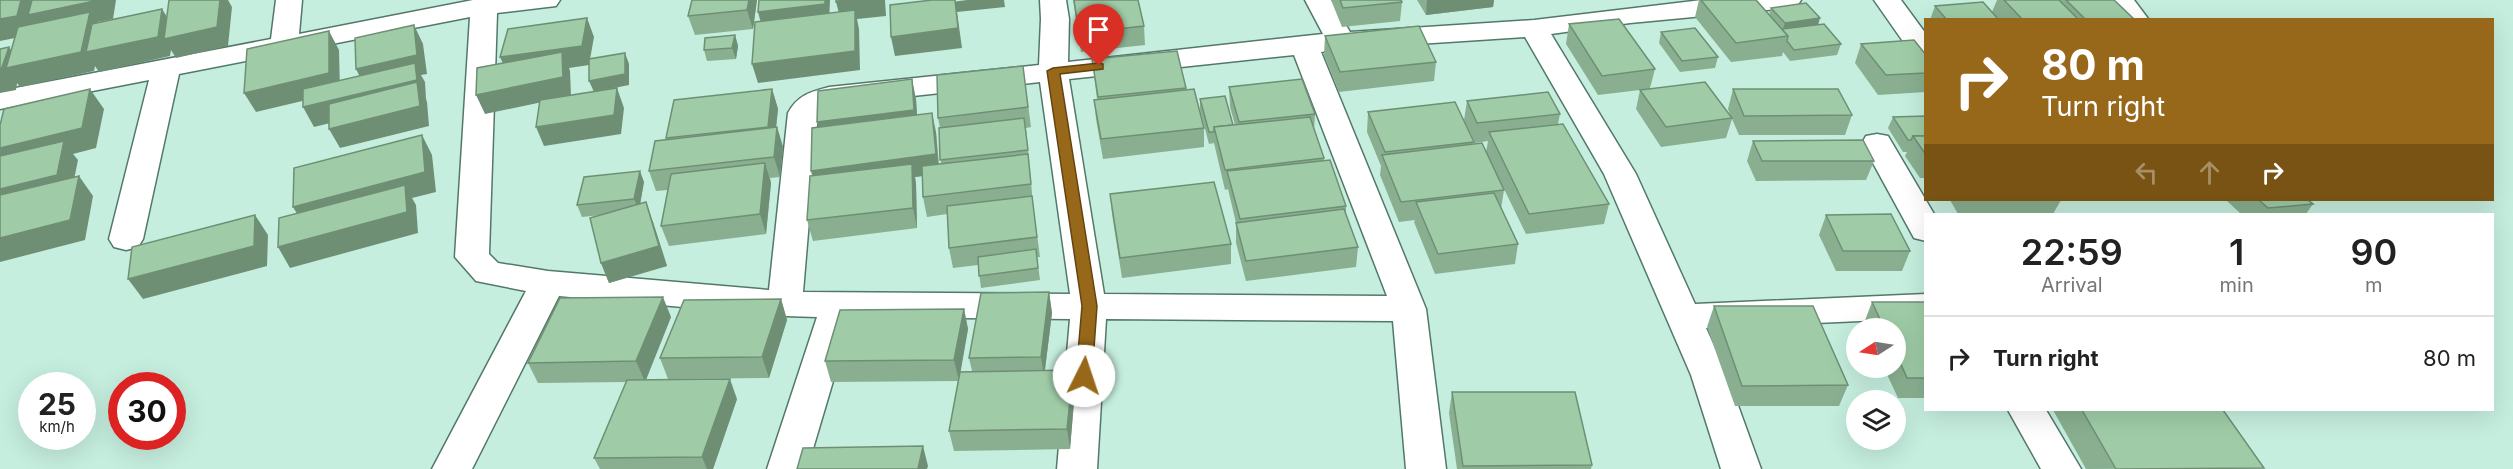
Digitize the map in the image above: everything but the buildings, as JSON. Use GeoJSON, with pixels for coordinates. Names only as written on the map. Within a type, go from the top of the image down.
{"type":"FeatureCollection","features":[{"type":"Feature","properties":{"kind":"street"},"geometry":{"type":"LineString","coordinates":[[284,45],[289,0]]}},
{"type":"Feature","properties":{"kind":"street"},"geometry":{"type":"LineString","coordinates":[[0,100],[484,6],[547,0]]}},
{"type":"Feature","properties":{"kind":"street"},"geometry":{"type":"LineString","coordinates":[[1053,0],[1053,71],[1089,306],[1077,469]]}},
{"type":"Feature","properties":{"kind":"street"},"geometry":{"type":"LineString","coordinates":[[1318,0],[1341,41]]}},
{"type":"Feature","properties":{"kind":"street"},"geometry":{"type":"LineString","coordinates":[[785,304],[803,113],[806,106],[815,100],[829,96],[1341,41],[1534,28],[1630,15],[1788,0]]}},
{"type":"Feature","properties":{"kind":"street"},"geometry":{"type":"LineString","coordinates":[[1887,0],[1924,51]]}},
{"type":"Feature","properties":{"kind":"street"},"geometry":{"type":"LineString","coordinates":[[2120,0],[2134,18]]}},
{"type":"Feature","properties":{"kind":"street"},"geometry":{"type":"LineString","coordinates":[[484,6],[472,257],[489,273],[548,283],[785,304],[1408,309]]}},
{"type":"Feature","properties":{"kind":"street"},"geometry":{"type":"LineString","coordinates":[[1534,28],[1620,174],[1708,375],[1741,469]]}},
{"type":"Feature","properties":{"kind":"street"},"geometry":{"type":"LineString","coordinates":[[1304,45],[1408,309],[1425,469]]}},
{"type":"Feature","properties":{"kind":"street"},"geometry":{"type":"LineString","coordinates":[[126,239],[166,68]]}},
{"type":"Feature","properties":{"kind":"street"},"geometry":{"type":"LineString","coordinates":[[1877,143],[1924,226]]}},
{"type":"Feature","properties":{"kind":"street"},"geometry":{"type":"LineString","coordinates":[[452,469],[548,283]]}},
{"type":"Feature","properties":{"kind":"street"},"geometry":{"type":"LineString","coordinates":[[786,469],[838,304]]}},
{"type":"Feature","properties":{"kind":"street"},"geometry":{"type":"LineString","coordinates":[[1683,317],[1924,306]]}},
{"type":"Feature","properties":{"kind":"street"},"geometry":{"type":"LineString","coordinates":[[2028,411],[2061,469]]}},
{"type":"Feature","properties":{"kind":"route"},"geometry":{"type":"LineString","coordinates":[[1084,376],[1089,306],[1053,71],[1099,66]]}}]}
